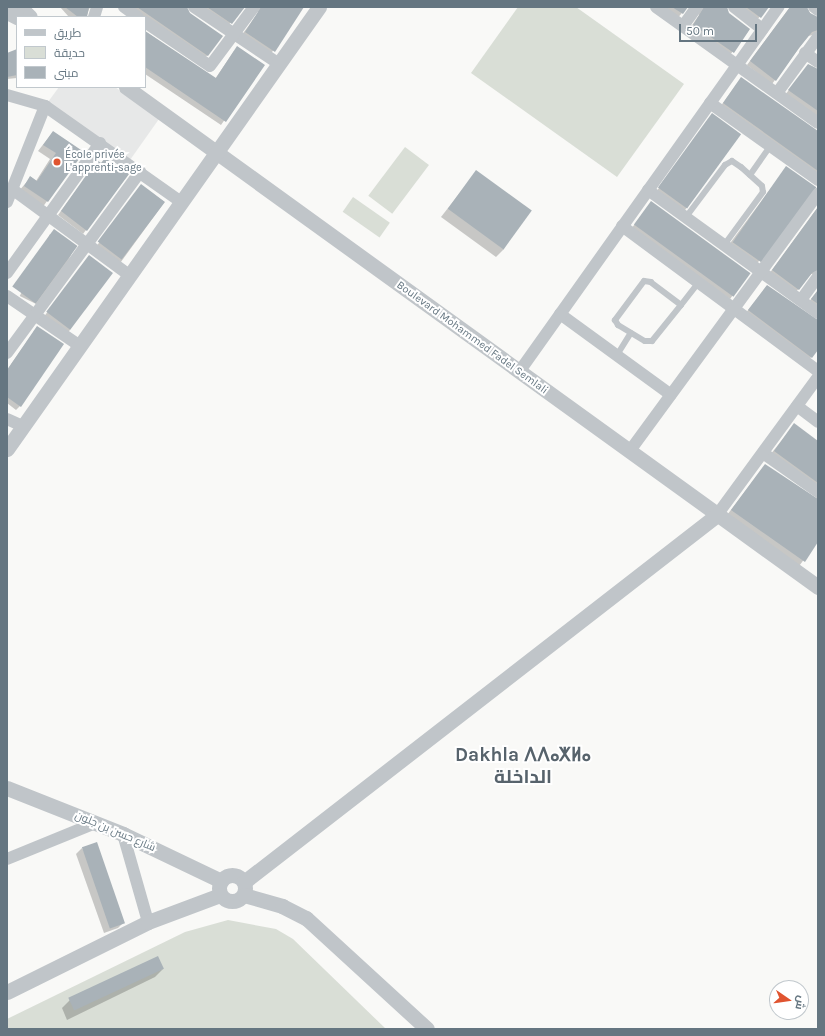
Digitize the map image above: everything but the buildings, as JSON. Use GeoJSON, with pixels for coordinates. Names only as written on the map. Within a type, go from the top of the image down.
{"type":"FeatureCollection","features":[{"type":"Feature","properties":{"kind":"street"},"geometry":{"type":"LineString","coordinates":[[20,7],[29,16]]}},
{"type":"Feature","properties":{"kind":"street"},"geometry":{"type":"LineString","coordinates":[[124,7],[137,16]]}},
{"type":"Feature","properties":{"kind":"street"},"geometry":{"type":"LineString","coordinates":[[194,7],[279,64]]}},
{"type":"Feature","properties":{"kind":"street"},"geometry":{"type":"LineString","coordinates":[[146,23],[210,66],[254,7]]}},
{"type":"Feature","properties":{"kind":"street"},"geometry":{"type":"LineString","coordinates":[[7,449],[320,7]]}},
{"type":"Feature","properties":{"kind":"street"},"geometry":{"type":"LineString","coordinates":[[656,7],[818,123]]}},
{"type":"Feature","properties":{"kind":"street"},"geometry":{"type":"LineString","coordinates":[[683,26],[697,7]]}},
{"type":"Feature","properties":{"kind":"street"},"geometry":{"type":"LineString","coordinates":[[734,7],[762,29]]}},
{"type":"Feature","properties":{"kind":"street"},"geometry":{"type":"LineString","coordinates":[[518,372],[778,7]]}},
{"type":"Feature","properties":{"kind":"street"},"geometry":{"type":"LineString","coordinates":[[814,7],[818,10]]}},
{"type":"Feature","properties":{"kind":"street"},"geometry":{"type":"LineString","coordinates":[[7,12],[16,16]]}},
{"type":"Feature","properties":{"kind":"street"},"geometry":{"type":"LineString","coordinates":[[777,93],[818,37]]}},
{"type":"Feature","properties":{"kind":"street"},"geometry":{"type":"LineString","coordinates":[[805,53],[818,62]]}},
{"type":"Feature","properties":{"kind":"street","name":"Boulevard Mohammed Fadel Semlali"},"geometry":{"type":"LineString","coordinates":[[127,88],[518,372],[818,586]]}},
{"type":"Feature","properties":{"kind":"street"},"geometry":{"type":"LineString","coordinates":[[7,95],[45,106],[100,143],[181,202]]}},
{"type":"Feature","properties":{"kind":"street"},"geometry":{"type":"LineString","coordinates":[[710,103],[818,180]]}},
{"type":"Feature","properties":{"kind":"street"},"geometry":{"type":"LineString","coordinates":[[7,202],[45,106]]}},
{"type":"Feature","properties":{"kind":"street"},"geometry":{"type":"LineString","coordinates":[[7,273],[100,143]]}},
{"type":"Feature","properties":{"kind":"street"},"geometry":{"type":"LineString","coordinates":[[7,353],[140,172]]}},
{"type":"Feature","properties":{"kind":"street"},"geometry":{"type":"LineString","coordinates":[[12,189],[130,275]]}},
{"type":"Feature","properties":{"kind":"street"},"geometry":{"type":"LineString","coordinates":[[648,190],[818,313]]}},
{"type":"Feature","properties":{"kind":"street"},"geometry":{"type":"LineString","coordinates":[[629,452],[818,194]]}},
{"type":"Feature","properties":{"kind":"street"},"geometry":{"type":"LineString","coordinates":[[622,226],[818,371]]}},
{"type":"Feature","properties":{"kind":"street"},"geometry":{"type":"LineString","coordinates":[[801,300],[818,277]]}},
{"type":"Feature","properties":{"kind":"street"},"geometry":{"type":"LineString","coordinates":[[7,296],[80,346]]}},
{"type":"Feature","properties":{"kind":"street"},"geometry":{"type":"LineString","coordinates":[[560,314],[671,395]]}},
{"type":"Feature","properties":{"kind":"street"},"geometry":{"type":"LineString","coordinates":[[244,888],[717,515],[818,377]]}},
{"type":"Feature","properties":{"kind":"street"},"geometry":{"type":"LineString","coordinates":[[797,406],[818,422]]}},
{"type":"Feature","properties":{"kind":"street"},"geometry":{"type":"LineString","coordinates":[[7,419],[23,426]]}},
{"type":"Feature","properties":{"kind":"street"},"geometry":{"type":"LineString","coordinates":[[763,453],[818,492]]}},
{"type":"Feature","properties":{"kind":"street","name":"شارع حسن بن جلون"},"geometry":{"type":"LineString","coordinates":[[7,788],[123,834],[220,888],[232,902],[244,888]]}},
{"type":"Feature","properties":{"kind":"street"},"geometry":{"type":"LineString","coordinates":[[7,859],[95,823]]}},
{"type":"Feature","properties":{"kind":"street"},"geometry":{"type":"LineString","coordinates":[[123,834],[148,922]]}},
{"type":"Feature","properties":{"kind":"street"},"geometry":{"type":"LineString","coordinates":[[7,992],[220,888],[232,875],[244,888],[312,922],[426,1029]]}},
{"type":"Feature","properties":{"kind":"lane"},"geometry":{"type":"LineString","coordinates":[[750,175],[770,146]]}},
{"type":"Feature","properties":{"kind":"lane"},"geometry":{"type":"LineString","coordinates":[[686,217],[729,162],[732,161],[762,186],[763,192],[724,245]]}},
{"type":"Feature","properties":{"kind":"lane"},"geometry":{"type":"LineString","coordinates":[[681,305],[651,282],[644,281],[615,320],[618,325],[631,333],[652,342],[681,305],[698,282]]}},
{"type":"Feature","properties":{"kind":"lane"},"geometry":{"type":"LineString","coordinates":[[617,355],[631,333]]}},
{"type":"Feature","properties":{"kind":"shaded area"},"geometry":{"type":"Polygon","coordinates":[[[58,88],[116,88],[159,119],[130,160],[48,102],[58,88]]]}},
{"type":"Feature","properties":{"kind":"green space"},"geometry":{"type":"Polygon","coordinates":[[[518,7],[576,7],[684,84],[617,177],[471,73],[518,7]]]}},
{"type":"Feature","properties":{"kind":"green space"},"geometry":{"type":"Polygon","coordinates":[[[405,147],[429,165],[392,214],[368,196],[405,147]]]}},
{"type":"Feature","properties":{"kind":"green space"},"geometry":{"type":"Polygon","coordinates":[[[353,197],[390,223],[380,238],[343,212],[353,197]]]}},
{"type":"Feature","properties":{"kind":"green space"},"geometry":{"type":"Polygon","coordinates":[[[228,920],[276,929],[293,939],[386,1029],[7,1029],[7,1019],[185,932],[228,920]]]}},
{"type":"Feature","properties":{"kind":"place","name":"École privée L'apprenti-sage"},"geometry":{"type":"Point","coordinates":[57,162]}},
{"type":"Feature","properties":{"kind":"district","name":"Dakhla ⴷⴷⴰⵅⵍⴰ الداخلة"},"geometry":{"type":"Point","coordinates":[523,767]}}]}
